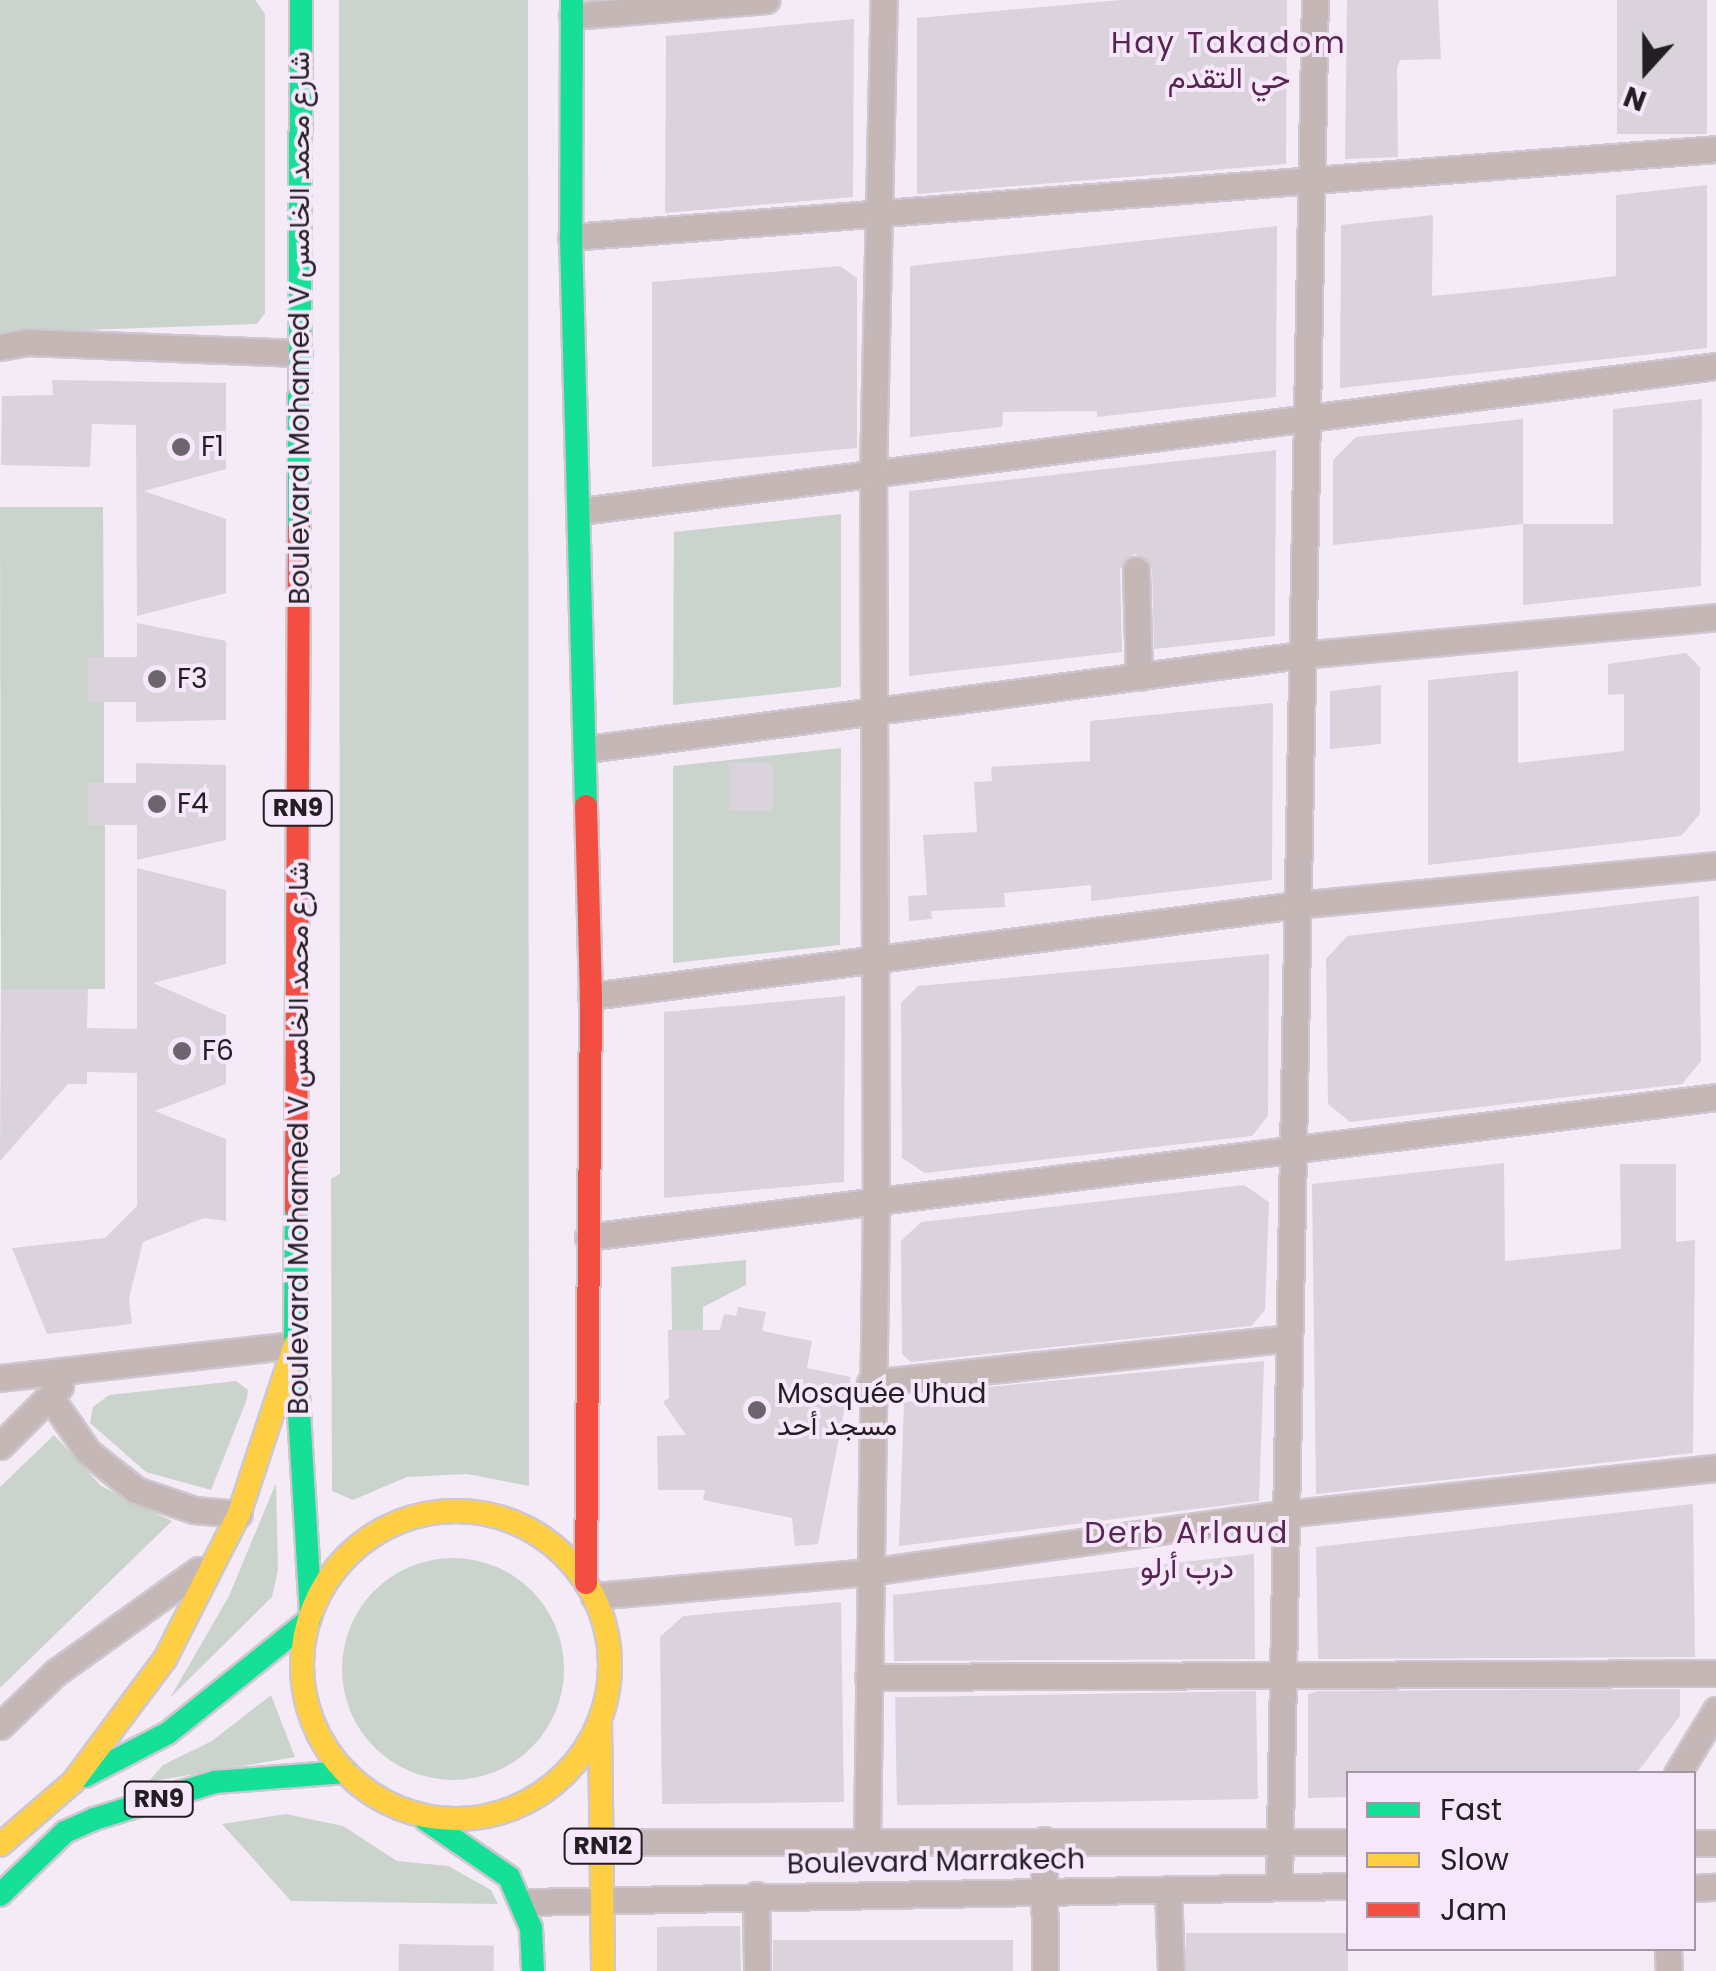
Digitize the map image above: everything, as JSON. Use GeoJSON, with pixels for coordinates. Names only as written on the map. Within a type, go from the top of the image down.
{"type":"FeatureCollection","features":[{"type":"Feature","properties":{"kind":"main road","name":"Boulevard Mohamed V شارع محمد الخامس"},"geometry":{"type":"LineString","coordinates":[[301,0],[296,1345],[310,1617]]}},
{"type":"Feature","properties":{"kind":"main road","name":"RN9"},"geometry":{"type":"LineString","coordinates":[[572,8],[571,238],[587,749],[590,996],[590,1590],[610,1658],[600,1721],[567,1772],[517,1807],[457,1819],[397,1807],[346,1772],[324,1743],[306,1701],[302,1655],[310,1617],[326,1583],[357,1548],[398,1523],[444,1512],[491,1516],[525,1528],[555,1547],[590,1590]]}},
{"type":"Feature","properties":{"kind":"main road"},"geometry":{"type":"LineString","coordinates":[[73,1782],[165,1659],[220,1556],[239,1514],[296,1345]]}},
{"type":"Feature","properties":{"kind":"main road","name":"RN9"},"geometry":{"type":"LineString","coordinates":[[0,1845],[73,1782],[168,1733],[310,1617]]}},
{"type":"Feature","properties":{"kind":"main road","name":"RN12"},"geometry":{"type":"LineString","coordinates":[[600,1721],[603,1971]]}},
{"type":"Feature","properties":{"kind":"main road","name":"RN9"},"geometry":{"type":"LineString","coordinates":[[0,1895],[65,1832],[94,1819],[215,1782],[346,1772]]}},
{"type":"Feature","properties":{"kind":"main road"},"geometry":{"type":"LineString","coordinates":[[397,1807],[464,1840],[509,1877],[524,1902],[533,1971]]}},
{"type":"Feature","properties":{"kind":"street"},"geometry":{"type":"LineString","coordinates":[[572,8],[766,0]]}},
{"type":"Feature","properties":{"kind":"street"},"geometry":{"type":"LineString","coordinates":[[867,1840],[870,1383],[876,1205],[873,474],[884,0]]}},
{"type":"Feature","properties":{"kind":"street"},"geometry":{"type":"LineString","coordinates":[[1279,1886],[1315,0]]}},
{"type":"Feature","properties":{"kind":"street"},"geometry":{"type":"LineString","coordinates":[[571,238],[1716,149]]}},
{"type":"Feature","properties":{"kind":"street"},"geometry":{"type":"LineString","coordinates":[[0,347],[27,342],[299,352]]}},
{"type":"Feature","properties":{"kind":"street"},"geometry":{"type":"LineString","coordinates":[[580,510],[1716,366]]}},
{"type":"Feature","properties":{"kind":"street"},"geometry":{"type":"LineString","coordinates":[[1136,570],[1139,677]]}},
{"type":"Feature","properties":{"kind":"street"},"geometry":{"type":"LineString","coordinates":[[587,749],[1301,656],[1716,617]]}},
{"type":"Feature","properties":{"kind":"street"},"geometry":{"type":"LineString","coordinates":[[590,996],[1296,905],[1716,865]]}},
{"type":"Feature","properties":{"kind":"street"},"geometry":{"type":"LineString","coordinates":[[588,1237],[876,1205],[1716,1097]]}},
{"type":"Feature","properties":{"kind":"street"},"geometry":{"type":"LineString","coordinates":[[870,1383],[1288,1338]]}},
{"type":"Feature","properties":{"kind":"street"},"geometry":{"type":"LineString","coordinates":[[0,1378],[296,1345]]}},
{"type":"Feature","properties":{"kind":"street"},"geometry":{"type":"LineString","coordinates":[[0,1446],[74,1368]]}},
{"type":"Feature","properties":{"kind":"street"},"geometry":{"type":"LineString","coordinates":[[50,1397],[88,1452],[136,1490],[194,1510],[239,1514]]}},
{"type":"Feature","properties":{"kind":"street"},"geometry":{"type":"LineString","coordinates":[[590,1590],[869,1572],[1284,1514],[1716,1468]]}},
{"type":"Feature","properties":{"kind":"street"},"geometry":{"type":"LineString","coordinates":[[0,1726],[55,1673],[220,1556]]}},
{"type":"Feature","properties":{"kind":"street"},"geometry":{"type":"LineString","coordinates":[[868,1677],[1716,1673]]}},
{"type":"Feature","properties":{"kind":"street"},"geometry":{"type":"LineString","coordinates":[[1679,1771],[1716,1710]]}},
{"type":"Feature","properties":{"kind":"street"},"geometry":{"type":"LineString","coordinates":[[1044,1840],[1045,1971]]}},
{"type":"Feature","properties":{"kind":"street","name":"Boulevard Marrakech"},"geometry":{"type":"LineString","coordinates":[[603,1842],[1346,1842]]}},
{"type":"Feature","properties":{"kind":"street","name":"Boulevard Marrakech"},"geometry":{"type":"LineString","coordinates":[[524,1902],[603,1895],[1346,1886]]}},
{"type":"Feature","properties":{"kind":"street"},"geometry":{"type":"LineString","coordinates":[[1168,1888],[1172,1971]]}},
{"type":"Feature","properties":{"kind":"street"},"geometry":{"type":"LineString","coordinates":[[756,1895],[757,1971]]}},
{"type":"Feature","properties":{"kind":"shaded area"},"geometry":{"type":"Polygon","coordinates":[[[0,0],[255,0],[265,14],[265,313],[257,324],[0,333],[0,0]]]}},
{"type":"Feature","properties":{"kind":"shaded area"},"geometry":{"type":"Polygon","coordinates":[[[339,0],[528,0],[529,1486],[467,1474],[407,1477],[353,1500],[332,1491],[331,1179],[340,1174],[339,0]]]}},
{"type":"Feature","properties":{"kind":"shaded area"},"geometry":{"type":"Polygon","coordinates":[[[0,507],[103,507],[104,657],[88,658],[88,701],[104,702],[104,783],[88,784],[88,825],[105,825],[105,989],[1,989],[0,507]]]}},
{"type":"Feature","properties":{"kind":"shaded area"},"geometry":{"type":"Polygon","coordinates":[[[841,514],[841,687],[673,705],[674,532],[841,514]]]}},
{"type":"Feature","properties":{"kind":"shaded area"},"geometry":{"type":"Polygon","coordinates":[[[841,748],[840,945],[673,963],[673,766],[841,748]]]}},
{"type":"Feature","properties":{"kind":"shaded area"},"geometry":{"type":"Polygon","coordinates":[[[746,1260],[746,1285],[703,1307],[703,1330],[672,1330],[671,1267],[746,1260]]]}},
{"type":"Feature","properties":{"kind":"shaded area"},"geometry":{"type":"Polygon","coordinates":[[[236,1381],[248,1390],[247,1399],[211,1490],[146,1472],[90,1423],[93,1407],[109,1395],[236,1381]]]}},
{"type":"Feature","properties":{"kind":"shaded area"},"geometry":{"type":"Polygon","coordinates":[[[54,1435],[101,1486],[172,1521],[0,1688],[0,1487],[54,1435]]]}},
{"type":"Feature","properties":{"kind":"shaded area"},"geometry":{"type":"Polygon","coordinates":[[[276,1483],[278,1570],[272,1597],[170,1698],[229,1596],[276,1483]]]}},
{"type":"Feature","properties":{"kind":"shaded area"},"geometry":{"type":"Polygon","coordinates":[[[453,1558],[496,1566],[532,1590],[556,1626],[564,1669],[556,1712],[532,1748],[496,1772],[453,1780],[410,1772],[374,1748],[350,1712],[342,1669],[350,1626],[374,1590],[410,1566],[453,1558]]]}},
{"type":"Feature","properties":{"kind":"shaded area"},"geometry":{"type":"Polygon","coordinates":[[[271,1695],[295,1757],[148,1782],[163,1765],[212,1741],[271,1695]]]}},
{"type":"Feature","properties":{"kind":"shaded area"},"geometry":{"type":"Polygon","coordinates":[[[286,1814],[343,1826],[397,1861],[448,1866],[491,1890],[498,1904],[291,1901],[222,1824],[286,1814]]]}},
{"type":"Feature","properties":{"kind":"building"},"geometry":{"type":"Polygon","coordinates":[[[1121,0],[1287,0],[1286,164],[917,194],[917,18],[1121,0]]]}},
{"type":"Feature","properties":{"kind":"building"},"geometry":{"type":"Polygon","coordinates":[[[1347,0],[1438,0],[1441,59],[1400,60],[1397,68],[1398,157],[1345,159],[1347,0]]]}},
{"type":"Feature","properties":{"kind":"building"},"geometry":{"type":"Polygon","coordinates":[[[1617,0],[1707,0],[1707,134],[1617,134],[1617,0]]]}},
{"type":"Feature","properties":{"kind":"building"},"geometry":{"type":"Polygon","coordinates":[[[854,19],[853,197],[665,213],[666,36],[854,19]]]}},
{"type":"Feature","properties":{"kind":"building"},"geometry":{"type":"Polygon","coordinates":[[[1707,185],[1707,348],[1340,388],[1341,225],[1433,215],[1432,296],[1524,287],[1616,276],[1616,195],[1707,185]]]}},
{"type":"Feature","properties":{"kind":"building"},"geometry":{"type":"Polygon","coordinates":[[[1277,226],[1276,397],[1097,417],[1097,411],[1003,412],[1002,427],[910,437],[910,266],[1277,226]]]}},
{"type":"Feature","properties":{"kind":"building"},"geometry":{"type":"Polygon","coordinates":[[[840,266],[857,278],[857,448],[652,467],[652,282],[840,266]]]}},
{"type":"Feature","properties":{"kind":"building"},"geometry":{"type":"Polygon","coordinates":[[[52,380],[226,383],[226,469],[144,491],[226,519],[226,593],[137,616],[136,425],[92,424],[90,467],[1,465],[2,396],[53,395],[52,380]]]}},
{"type":"Feature","properties":{"kind":"building"},"geometry":{"type":"Polygon","coordinates":[[[1702,399],[1701,586],[1523,605],[1523,524],[1613,524],[1613,409],[1702,399]]]}},
{"type":"Feature","properties":{"kind":"building"},"geometry":{"type":"Polygon","coordinates":[[[1523,419],[1523,524],[1333,545],[1333,460],[1356,437],[1523,419]]]}},
{"type":"Feature","properties":{"kind":"building"},"geometry":{"type":"Polygon","coordinates":[[[1276,450],[1275,636],[1154,649],[1152,569],[1135,554],[1120,569],[1122,652],[909,676],[909,491],[1276,450]]]}},
{"type":"Feature","properties":{"kind":"building","name":"F3"},"geometry":{"type":"Polygon","coordinates":[[[137,623],[226,641],[226,720],[136,722],[136,702],[88,702],[88,657],[137,657],[137,623]]]}},
{"type":"Feature","properties":{"kind":"building"},"geometry":{"type":"Polygon","coordinates":[[[1686,653],[1700,667],[1700,814],[1681,836],[1428,865],[1428,680],[1518,671],[1518,763],[1624,751],[1624,694],[1608,695],[1608,664],[1686,653]]]}},
{"type":"Feature","properties":{"kind":"building"},"geometry":{"type":"Polygon","coordinates":[[[1381,685],[1381,744],[1330,749],[1330,691],[1381,685]]]}},
{"type":"Feature","properties":{"kind":"building"},"geometry":{"type":"Polygon","coordinates":[[[1273,703],[1272,880],[1091,901],[1091,885],[1004,893],[1005,907],[931,911],[932,919],[909,921],[908,896],[927,895],[923,835],[977,832],[974,782],[992,781],[991,767],[1090,761],[1090,721],[1273,703]]]}},
{"type":"Feature","properties":{"kind":"building","name":"F4"},"geometry":{"type":"Polygon","coordinates":[[[136,763],[226,765],[226,840],[137,860],[137,825],[88,825],[88,783],[136,783],[136,763]]]}},
{"type":"Feature","properties":{"kind":"building"},"geometry":{"type":"Polygon","coordinates":[[[729,763],[773,763],[773,811],[729,811],[729,763]]]}},
{"type":"Feature","properties":{"kind":"building"},"geometry":{"type":"Polygon","coordinates":[[[137,868],[226,890],[226,964],[153,983],[226,1015],[226,1084],[155,1111],[226,1139],[226,1221],[204,1218],[143,1242],[129,1298],[132,1324],[47,1334],[12,1248],[105,1238],[137,1206],[137,1073],[87,1072],[87,1084],[68,1084],[0,1161],[1,989],[88,989],[87,1028],[137,1029],[137,868]]]}},
{"type":"Feature","properties":{"kind":"building"},"geometry":{"type":"Polygon","coordinates":[[[1699,896],[1701,1061],[1682,1084],[1350,1122],[1328,1104],[1326,959],[1347,936],[1699,896]]]}},
{"type":"Feature","properties":{"kind":"building"},"geometry":{"type":"Polygon","coordinates":[[[1269,954],[1268,1116],[1252,1136],[925,1173],[902,1158],[901,1003],[918,986],[1269,954]]]}},
{"type":"Feature","properties":{"kind":"building"},"geometry":{"type":"Polygon","coordinates":[[[845,996],[844,1182],[664,1198],[664,1012],[845,996]]]}},
{"type":"Feature","properties":{"kind":"building"},"geometry":{"type":"Polygon","coordinates":[[[1504,1163],[1505,1261],[1621,1249],[1620,1164],[1676,1164],[1676,1242],[1695,1240],[1693,1453],[1316,1494],[1312,1184],[1504,1163]]]}},
{"type":"Feature","properties":{"kind":"building"},"geometry":{"type":"Polygon","coordinates":[[[1244,1185],[1269,1202],[1265,1310],[1251,1326],[911,1362],[902,1354],[901,1241],[921,1222],[1244,1185]]]}},
{"type":"Feature","properties":{"kind":"building","name":"Mosquée Uhud مسجد أحد"},"geometry":{"type":"Polygon","coordinates":[[[738,1307],[766,1312],[762,1331],[812,1341],[807,1368],[851,1377],[818,1544],[795,1546],[792,1518],[703,1500],[705,1490],[658,1490],[657,1436],[686,1435],[663,1402],[669,1398],[668,1330],[720,1330],[724,1314],[736,1316],[738,1307]]]}},
{"type":"Feature","properties":{"kind":"building"},"geometry":{"type":"Polygon","coordinates":[[[1264,1361],[1259,1501],[899,1546],[904,1402],[951,1397],[945,1391],[1264,1361]]]}},
{"type":"Feature","properties":{"kind":"building"},"geometry":{"type":"Polygon","coordinates":[[[1693,1504],[1695,1657],[1318,1659],[1316,1547],[1693,1504]]]}},
{"type":"Feature","properties":{"kind":"building"},"geometry":{"type":"Polygon","coordinates":[[[1254,1554],[1255,1659],[894,1661],[893,1595],[1254,1554]]]}},
{"type":"Feature","properties":{"kind":"building"},"geometry":{"type":"Polygon","coordinates":[[[841,1602],[844,1802],[662,1804],[660,1637],[683,1616],[841,1602]]]}},
{"type":"Feature","properties":{"kind":"building"},"geometry":{"type":"Polygon","coordinates":[[[1680,1689],[1680,1716],[1638,1771],[1346,1771],[1346,1797],[1308,1798],[1308,1694],[1680,1689]]]}},
{"type":"Feature","properties":{"kind":"building"},"geometry":{"type":"Polygon","coordinates":[[[1256,1691],[1258,1799],[897,1805],[895,1697],[1256,1691]]]}},
{"type":"Feature","properties":{"kind":"building"},"geometry":{"type":"Polygon","coordinates":[[[740,1926],[741,1971],[657,1971],[657,1927],[740,1926]]]}},
{"type":"Feature","properties":{"kind":"building"},"geometry":{"type":"Polygon","coordinates":[[[1186,1933],[1346,1933],[1348,1971],[1186,1971],[1186,1933]]]}},
{"type":"Feature","properties":{"kind":"building"},"geometry":{"type":"Polygon","coordinates":[[[773,1940],[1013,1940],[1013,1971],[773,1971],[773,1940]]]}},
{"type":"Feature","properties":{"kind":"building"},"geometry":{"type":"Polygon","coordinates":[[[399,1944],[494,1946],[494,1971],[399,1971],[399,1944]]]}},
{"type":"Feature","properties":{"kind":"traffic: fast"},"geometry":{"type":"LineString","coordinates":[[299,529],[301,0]]}},
{"type":"Feature","properties":{"kind":"traffic: fast"},"geometry":{"type":"LineString","coordinates":[[572,0],[571,237],[586,806]]}},
{"type":"Feature","properties":{"kind":"traffic: fast"},"geometry":{"type":"LineString","coordinates":[[296,1208],[295,1345],[311,1615]]}},
{"type":"Feature","properties":{"kind":"traffic: fast"},"geometry":{"type":"LineString","coordinates":[[85,1776],[168,1733],[309,1620]]}},
{"type":"Feature","properties":{"kind":"traffic: fast"},"geometry":{"type":"LineString","coordinates":[[0,1895],[65,1832],[94,1819],[215,1782],[346,1772]]}},
{"type":"Feature","properties":{"kind":"traffic: fast"},"geometry":{"type":"LineString","coordinates":[[426,1820],[509,1877],[531,1928],[533,1971]]}},
{"type":"Feature","properties":{"kind":"traffic: slow"},"geometry":{"type":"LineString","coordinates":[[0,1845],[73,1782],[165,1659],[239,1514],[295,1345]]}},
{"type":"Feature","properties":{"kind":"traffic: slow"},"geometry":{"type":"LineString","coordinates":[[456,1511],[486,1514],[515,1523],[565,1556],[598,1606],[607,1635],[610,1665],[607,1695],[598,1724],[565,1774],[515,1807],[486,1816],[456,1819],[426,1816],[397,1807],[347,1774],[314,1724],[305,1695],[302,1665],[305,1635],[314,1606],[347,1556],[397,1523],[426,1514],[456,1511]]}},
{"type":"Feature","properties":{"kind":"traffic: slow"},"geometry":{"type":"LineString","coordinates":[[600,1721],[603,1971]]}},
{"type":"Feature","properties":{"kind":"traffic: jam"},"geometry":{"type":"LineString","coordinates":[[296,1208],[299,529]]}},
{"type":"Feature","properties":{"kind":"traffic: jam"},"geometry":{"type":"LineString","coordinates":[[586,806],[591,996],[586,1583]]}},
{"type":"Feature","properties":{"kind":"place","name":"F1"},"geometry":{"type":"Point","coordinates":[181,447]}},
{"type":"Feature","properties":{"kind":"place","name":"F3"},"geometry":{"type":"Point","coordinates":[157,679]}},
{"type":"Feature","properties":{"kind":"place","name":"F4"},"geometry":{"type":"Point","coordinates":[157,804]}},
{"type":"Feature","properties":{"kind":"place","name":"F6"},"geometry":{"type":"Point","coordinates":[182,1051]}},
{"type":"Feature","properties":{"kind":"place","name":"Mosquée Uhud مسجد أحد"},"geometry":{"type":"Point","coordinates":[757,1410]}},
{"type":"Feature","properties":{"kind":"district","name":"Hay Takadom حي التقدم"},"geometry":{"type":"Point","coordinates":[1229,60]}},
{"type":"Feature","properties":{"kind":"district","name":"Derb Arlaud درب أرلو"},"geometry":{"type":"Point","coordinates":[1187,1550]}}]}
